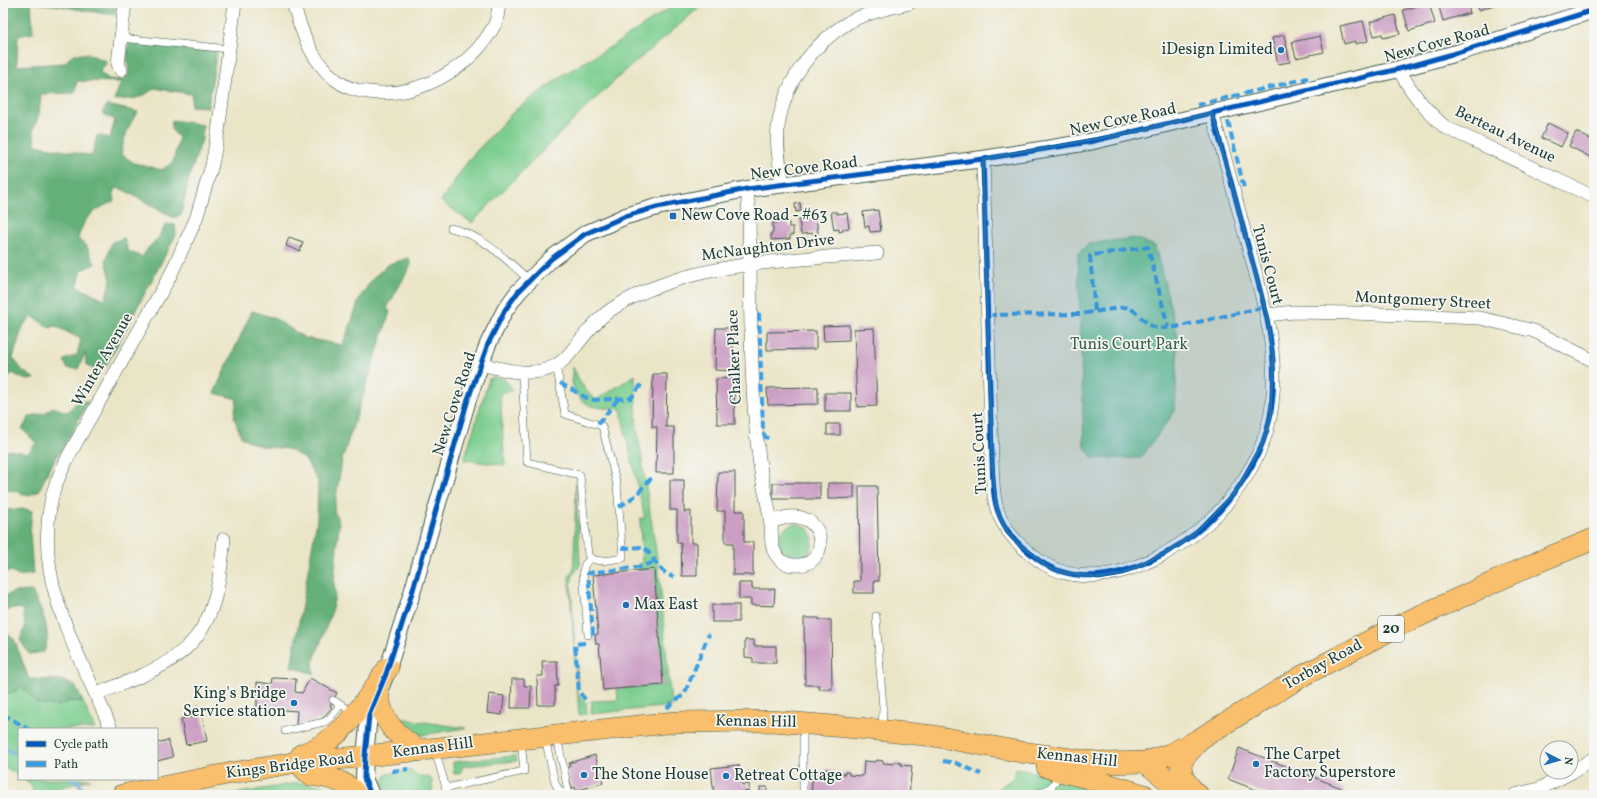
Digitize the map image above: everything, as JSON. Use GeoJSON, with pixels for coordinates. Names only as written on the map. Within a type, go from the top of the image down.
{"type":"FeatureCollection","features":[{"type":"Feature","properties":{"kind":"main road","name":"Torbay Road"},"geometry":{"type":"LineString","coordinates":[[1145,762],[1170,754],[1198,740],[1266,697],[1342,654],[1402,624],[1533,564],[1594,539]]}},
{"type":"Feature","properties":{"kind":"main road"},"geometry":{"type":"LineString","coordinates":[[357,795],[351,788],[342,782],[326,776],[310,775],[298,762],[302,754],[326,743],[348,709],[388,668]]}},
{"type":"Feature","properties":{"kind":"main road"},"geometry":{"type":"LineString","coordinates":[[378,692],[383,714],[392,728],[399,736],[427,750]]}},
{"type":"Feature","properties":{"kind":"main road","name":"Kennas Hill"},"geometry":{"type":"LineString","coordinates":[[365,756],[521,738],[690,722],[772,721],[941,737],[1021,752],[1106,763],[1145,762]]}},
{"type":"Feature","properties":{"kind":"main road"},"geometry":{"type":"LineString","coordinates":[[1198,740],[1194,748],[1183,760],[1182,774],[1187,785],[1198,795]]}},
{"type":"Feature","properties":{"kind":"main road"},"geometry":{"type":"LineString","coordinates":[[1021,752],[1044,765],[1059,771],[1144,795]]}},
{"type":"Feature","properties":{"kind":"main road","name":"Kings Bridge Road"},"geometry":{"type":"LineString","coordinates":[[128,789],[298,762],[365,756]]}},
{"type":"Feature","properties":{"kind":"main road"},"geometry":{"type":"LineString","coordinates":[[1145,762],[1143,776],[1144,781],[1150,788],[1161,795]]}},
{"type":"Feature","properties":{"kind":"main road"},"geometry":{"type":"LineString","coordinates":[[1145,762],[1186,795]]}},
{"type":"Feature","properties":{"kind":"street"},"geometry":{"type":"LineString","coordinates":[[121,70],[118,64],[125,3]]}},
{"type":"Feature","properties":{"kind":"street","name":"Winter Avenue"},"geometry":{"type":"LineString","coordinates":[[111,728],[60,610],[50,569],[48,544],[52,496],[60,473],[69,454],[170,276],[196,219],[212,165],[218,132],[235,3]]}},
{"type":"Feature","properties":{"kind":"street"},"geometry":{"type":"LineString","coordinates":[[293,3],[300,28],[312,52],[324,69],[336,80],[348,87],[360,91],[379,94],[412,90],[426,86],[450,72],[469,58],[496,23],[499,3]]}},
{"type":"Feature","properties":{"kind":"street"},"geometry":{"type":"LineString","coordinates":[[783,185],[778,145],[778,128],[781,110],[788,91],[801,67],[819,45],[850,22],[878,11],[910,3]]}},
{"type":"Feature","properties":{"kind":"street","name":"New Cove Road"},"geometry":{"type":"LineString","coordinates":[[370,795],[364,778],[369,715],[388,668],[412,593],[458,433],[480,364],[490,339],[502,316],[518,292],[551,259],[585,234],[602,225],[657,207],[747,189],[983,159],[1096,140],[1399,69],[1460,52],[1584,9]]}},
{"type":"Feature","properties":{"kind":"street","name":"Berteau Avenue"},"geometry":{"type":"LineString","coordinates":[[1399,69],[1422,104],[1446,127],[1594,196]]}},
{"type":"Feature","properties":{"kind":"street","name":"Tunis Court"},"geometry":{"type":"LineString","coordinates":[[983,159],[993,487],[998,511],[1007,532],[1020,546],[1050,568],[1064,573],[1098,576],[1122,572],[1143,565],[1172,549],[1194,535],[1216,515],[1235,493],[1250,469],[1262,444],[1270,418],[1274,386],[1273,352],[1267,314],[1212,112]]}},
{"type":"Feature","properties":{"kind":"street","name":"Chalker Place"},"geometry":{"type":"LineString","coordinates":[[747,189],[754,426],[760,473],[770,522]]}},
{"type":"Feature","properties":{"kind":"street","name":"McNaughton Drive"},"geometry":{"type":"LineString","coordinates":[[480,364],[511,372],[522,373],[540,371],[556,364],[570,354],[581,338],[613,308],[641,292],[667,282],[699,273],[750,265],[877,253]]}},
{"type":"Feature","properties":{"kind":"street","name":"Montgomery Street"},"geometry":{"type":"LineString","coordinates":[[1267,314],[1294,312],[1480,318],[1534,331],[1594,361]]}},
{"type":"Feature","properties":{"kind":"street"},"geometry":{"type":"LineString","coordinates":[[97,694],[144,674],[182,653],[199,634],[211,612],[218,589],[224,539]]}},
{"type":"Feature","properties":{"kind":"street"},"geometry":{"type":"LineString","coordinates":[[1515,795],[1541,792],[1594,758]]}},
{"type":"Feature","properties":{"kind":"lane"},"geometry":{"type":"LineString","coordinates":[[121,38],[229,48]]}},
{"type":"Feature","properties":{"kind":"lane"},"geometry":{"type":"LineString","coordinates":[[451,228],[468,233],[481,241],[529,280]]}},
{"type":"Feature","properties":{"kind":"lane"},"geometry":{"type":"LineString","coordinates":[[522,373],[527,462],[580,476],[588,555],[590,559],[595,561],[623,558],[617,485],[602,426],[565,414],[556,364]]}},
{"type":"Feature","properties":{"kind":"lane"},"geometry":{"type":"LineString","coordinates":[[588,635],[583,571],[585,564],[590,559]]}},
{"type":"Feature","properties":{"kind":"lane"},"geometry":{"type":"LineString","coordinates":[[876,616],[883,708],[882,731]]}},
{"type":"Feature","properties":{"kind":"lane"},"geometry":{"type":"LineString","coordinates":[[333,700],[348,709]]}},
{"type":"Feature","properties":{"kind":"lane"},"geometry":{"type":"LineString","coordinates":[[285,731],[324,722],[348,709]]}},
{"type":"Feature","properties":{"kind":"lane"},"geometry":{"type":"LineString","coordinates":[[803,724],[803,795]]}},
{"type":"Feature","properties":{"kind":"lane"},"geometry":{"type":"LineString","coordinates":[[550,735],[555,783],[559,790],[565,795]]}},
{"type":"Feature","properties":{"kind":"lane"},"geometry":{"type":"LineString","coordinates":[[550,735],[569,795]]}},
{"type":"Feature","properties":{"kind":"lane"},"geometry":{"type":"LineString","coordinates":[[427,750],[445,792],[524,772],[521,738]]}},
{"type":"Feature","properties":{"kind":"lane"},"geometry":{"type":"LineString","coordinates":[[1033,795],[1051,787],[1056,782],[1059,771]]}},
{"type":"Feature","properties":{"kind":"highlighted area"},"geometry":{"type":"Polygon","coordinates":[[[1212,113],[1267,315],[1273,352],[1270,418],[1262,444],[1235,493],[1194,535],[1143,565],[1122,572],[1098,576],[1065,573],[1050,568],[1020,546],[1007,532],[997,511],[992,460],[983,159],[1133,132],[1212,113]]]}},
{"type":"Feature","properties":{"kind":"green space"},"geometry":{"type":"Polygon","coordinates":[[[3,3],[6,3],[6,70],[3,76],[3,3]]]}},
{"type":"Feature","properties":{"kind":"green space"},"geometry":{"type":"Polygon","coordinates":[[[6,3],[31,3],[33,33],[18,36],[17,66],[65,63],[73,54],[88,54],[108,62],[101,69],[100,73],[109,79],[124,80],[129,74],[127,54],[129,42],[217,51],[208,107],[191,106],[192,94],[154,88],[140,97],[114,100],[121,82],[77,81],[75,93],[41,94],[39,114],[33,130],[36,145],[92,156],[97,135],[110,138],[115,120],[102,113],[107,105],[138,112],[127,132],[121,154],[134,163],[162,170],[173,162],[179,138],[171,129],[172,120],[203,125],[202,139],[189,178],[181,215],[174,218],[122,189],[114,188],[114,201],[90,215],[80,231],[78,239],[87,247],[95,264],[82,270],[77,287],[105,299],[111,280],[106,260],[112,242],[124,238],[128,251],[142,257],[149,247],[157,240],[166,224],[175,225],[176,235],[106,366],[96,370],[86,365],[85,353],[78,369],[67,368],[64,360],[77,355],[81,339],[55,326],[50,328],[32,316],[23,326],[13,358],[23,371],[35,379],[26,380],[12,373],[3,385],[3,76],[6,70],[6,3]]]}},
{"type":"Feature","properties":{"kind":"green space"},"geometry":{"type":"Polygon","coordinates":[[[34,3],[72,3],[87,6],[116,8],[115,15],[34,3]]]}},
{"type":"Feature","properties":{"kind":"green space"},"geometry":{"type":"Polygon","coordinates":[[[677,3],[704,3],[604,91],[546,147],[472,223],[441,201],[470,158],[514,111],[564,74],[614,45],[677,3]]]}},
{"type":"Feature","properties":{"kind":"green space","name":"Tunis Court Park"},"geometry":{"type":"Polygon","coordinates":[[[1134,238],[1155,246],[1178,336],[1175,411],[1141,458],[1093,458],[1084,446],[1078,254],[1088,244],[1134,238]]]}},
{"type":"Feature","properties":{"kind":"green space"},"geometry":{"type":"Polygon","coordinates":[[[409,258],[411,265],[387,308],[390,312],[342,460],[334,510],[339,523],[334,581],[335,594],[332,611],[313,663],[314,674],[291,667],[317,519],[318,482],[305,459],[288,449],[260,446],[241,437],[234,417],[237,399],[214,393],[252,311],[274,318],[305,338],[342,345],[360,297],[374,277],[389,264],[409,258]]]}},
{"type":"Feature","properties":{"kind":"green space"},"geometry":{"type":"Polygon","coordinates":[[[573,367],[585,389],[596,400],[635,375],[637,428],[659,571],[671,706],[591,714],[592,701],[618,700],[617,689],[663,685],[654,569],[639,570],[639,564],[642,564],[640,518],[645,518],[622,418],[622,411],[615,408],[596,407],[582,401],[574,390],[572,383],[573,367]]]}},
{"type":"Feature","properties":{"kind":"green space"},"geometry":{"type":"Polygon","coordinates":[[[494,377],[506,381],[510,385],[512,391],[500,393],[505,465],[464,460],[489,379],[494,377]]]}},
{"type":"Feature","properties":{"kind":"green space"},"geometry":{"type":"Polygon","coordinates":[[[88,401],[73,431],[48,471],[39,491],[28,496],[16,491],[3,490],[3,455],[8,450],[28,453],[36,443],[22,429],[30,416],[45,413],[52,407],[67,412],[77,402],[88,401]]]}},
{"type":"Feature","properties":{"kind":"green space"},"geometry":{"type":"Polygon","coordinates":[[[576,483],[580,565],[573,575],[571,585],[578,693],[586,703],[587,714],[579,715],[569,577],[573,570],[574,558],[576,483]]]}},
{"type":"Feature","properties":{"kind":"green space"},"geometry":{"type":"Polygon","coordinates":[[[26,509],[32,511],[30,533],[33,574],[18,576],[10,571],[3,574],[3,512],[6,510],[26,509]]]}},
{"type":"Feature","properties":{"kind":"green space"},"geometry":{"type":"Polygon","coordinates":[[[793,524],[799,524],[803,525],[810,531],[813,541],[812,548],[806,555],[799,558],[793,558],[789,557],[782,551],[779,544],[779,538],[780,534],[786,527],[793,524]]]}},
{"type":"Feature","properties":{"kind":"green space"},"geometry":{"type":"Polygon","coordinates":[[[32,591],[45,621],[47,636],[44,652],[29,654],[20,640],[25,628],[23,609],[12,608],[3,613],[3,597],[14,592],[32,591]]]}},
{"type":"Feature","properties":{"kind":"green space"},"geometry":{"type":"Polygon","coordinates":[[[3,630],[14,639],[29,679],[61,680],[75,686],[83,702],[71,701],[57,706],[36,703],[21,685],[16,691],[4,694],[3,697],[3,630]]]}},
{"type":"Feature","properties":{"kind":"green space"},"geometry":{"type":"Polygon","coordinates":[[[21,685],[57,706],[71,701],[83,702],[95,728],[18,728],[18,775],[3,766],[3,697],[4,694],[16,691],[21,685]]]}},
{"type":"Feature","properties":{"kind":"green space"},"geometry":{"type":"Polygon","coordinates":[[[393,716],[416,721],[466,728],[416,736],[407,733],[393,716]]]}},
{"type":"Feature","properties":{"kind":"green space"},"geometry":{"type":"Polygon","coordinates":[[[515,756],[517,761],[463,766],[460,774],[454,774],[453,762],[515,756]]]}},
{"type":"Feature","properties":{"kind":"green space"},"geometry":{"type":"Polygon","coordinates":[[[1016,768],[1070,780],[1123,795],[989,795],[1013,778],[1016,768]]]}},
{"type":"Feature","properties":{"kind":"green space"},"geometry":{"type":"Polygon","coordinates":[[[409,770],[414,772],[417,776],[427,777],[431,780],[432,795],[387,795],[383,781],[387,774],[409,770]]]}},
{"type":"Feature","properties":{"kind":"green space"},"geometry":{"type":"Polygon","coordinates":[[[25,780],[87,780],[34,795],[31,784],[25,780]]]}},
{"type":"Feature","properties":{"kind":"green space"},"geometry":{"type":"Polygon","coordinates":[[[297,783],[327,787],[343,795],[228,795],[297,783]]]}},
{"type":"Feature","properties":{"kind":"building"},"geometry":{"type":"Polygon","coordinates":[[[1429,3],[1435,23],[1409,31],[1403,10],[1429,3]]]}},
{"type":"Feature","properties":{"kind":"building"},"geometry":{"type":"Polygon","coordinates":[[[1438,3],[1467,3],[1470,13],[1443,21],[1438,3]]]}},
{"type":"Feature","properties":{"kind":"building"},"geometry":{"type":"Polygon","coordinates":[[[1476,3],[1500,3],[1479,10],[1476,3]]]}},
{"type":"Feature","properties":{"kind":"building"},"geometry":{"type":"Polygon","coordinates":[[[1395,15],[1400,34],[1383,38],[1382,34],[1374,36],[1370,22],[1395,15]]]}},
{"type":"Feature","properties":{"kind":"building"},"geometry":{"type":"Polygon","coordinates":[[[1363,21],[1368,41],[1355,44],[1355,41],[1344,44],[1340,26],[1363,21]]]}},
{"type":"Feature","properties":{"kind":"building","name":"iDesign Limited"},"geometry":{"type":"Polygon","coordinates":[[[1284,35],[1290,62],[1278,64],[1272,38],[1284,35]]]}},
{"type":"Feature","properties":{"kind":"building"},"geometry":{"type":"Polygon","coordinates":[[[1320,36],[1324,52],[1296,58],[1292,42],[1320,36]]]}},
{"type":"Feature","properties":{"kind":"building"},"geometry":{"type":"Polygon","coordinates":[[[1548,123],[1568,133],[1561,147],[1541,138],[1548,123]]]}},
{"type":"Feature","properties":{"kind":"building"},"geometry":{"type":"Polygon","coordinates":[[[1576,132],[1594,141],[1594,159],[1569,146],[1576,132]]]}},
{"type":"Feature","properties":{"kind":"building"},"geometry":{"type":"Polygon","coordinates":[[[800,203],[801,211],[796,212],[795,204],[800,203]]]}},
{"type":"Feature","properties":{"kind":"building"},"geometry":{"type":"Polygon","coordinates":[[[878,210],[881,231],[870,232],[869,226],[865,227],[863,212],[878,210]]]}},
{"type":"Feature","properties":{"kind":"building"},"geometry":{"type":"Polygon","coordinates":[[[831,212],[837,212],[837,214],[847,213],[849,228],[843,229],[843,231],[839,232],[839,229],[834,230],[831,212]]]}},
{"type":"Feature","properties":{"kind":"building"},"geometry":{"type":"Polygon","coordinates":[[[816,217],[818,233],[801,234],[799,219],[816,217]]]}},
{"type":"Feature","properties":{"kind":"building"},"geometry":{"type":"Polygon","coordinates":[[[789,222],[789,227],[793,227],[793,235],[790,235],[790,239],[771,240],[773,223],[789,222]]]}},
{"type":"Feature","properties":{"kind":"building"},"geometry":{"type":"Polygon","coordinates":[[[289,237],[303,242],[300,251],[286,246],[289,237]]]}},
{"type":"Feature","properties":{"kind":"building"},"geometry":{"type":"Polygon","coordinates":[[[849,325],[849,340],[824,341],[823,326],[849,325]]]}},
{"type":"Feature","properties":{"kind":"building"},"geometry":{"type":"Polygon","coordinates":[[[716,328],[733,328],[733,371],[715,370],[716,328]]]}},
{"type":"Feature","properties":{"kind":"building"},"geometry":{"type":"Polygon","coordinates":[[[874,328],[877,406],[857,407],[854,329],[874,328]]]}},
{"type":"Feature","properties":{"kind":"building"},"geometry":{"type":"Polygon","coordinates":[[[816,331],[816,349],[767,350],[767,332],[816,331]]]}},
{"type":"Feature","properties":{"kind":"building"},"geometry":{"type":"Polygon","coordinates":[[[653,374],[667,374],[666,427],[674,427],[674,473],[656,473],[657,427],[652,427],[653,374]]]}},
{"type":"Feature","properties":{"kind":"building"},"geometry":{"type":"Polygon","coordinates":[[[734,378],[735,424],[717,424],[716,379],[734,378]]]}},
{"type":"Feature","properties":{"kind":"building"},"geometry":{"type":"Polygon","coordinates":[[[818,387],[818,404],[768,405],[767,388],[818,387]]]}},
{"type":"Feature","properties":{"kind":"building"},"geometry":{"type":"Polygon","coordinates":[[[825,393],[851,393],[851,411],[825,411],[825,393]]]}},
{"type":"Feature","properties":{"kind":"building"},"geometry":{"type":"Polygon","coordinates":[[[827,424],[840,424],[840,435],[827,435],[827,424]]]}},
{"type":"Feature","properties":{"kind":"building"},"geometry":{"type":"Polygon","coordinates":[[[718,472],[735,472],[735,511],[744,511],[744,542],[753,542],[753,575],[733,575],[733,543],[725,543],[725,511],[717,511],[718,472]]]}},
{"type":"Feature","properties":{"kind":"building"},"geometry":{"type":"Polygon","coordinates":[[[670,480],[684,480],[684,512],[691,511],[691,543],[697,543],[697,576],[682,576],[681,543],[677,543],[677,510],[670,510],[670,480]]]}},
{"type":"Feature","properties":{"kind":"building"},"geometry":{"type":"Polygon","coordinates":[[[773,483],[820,483],[820,499],[773,499],[773,483]]]}},
{"type":"Feature","properties":{"kind":"building"},"geometry":{"type":"Polygon","coordinates":[[[828,483],[854,483],[854,498],[828,499],[828,483]]]}},
{"type":"Feature","properties":{"kind":"building"},"geometry":{"type":"Polygon","coordinates":[[[859,486],[877,486],[879,581],[874,581],[874,593],[854,593],[854,581],[860,581],[859,486]]]}},
{"type":"Feature","properties":{"kind":"building","name":"Max East"},"geometry":{"type":"Polygon","coordinates":[[[654,569],[663,685],[603,690],[599,644],[596,644],[595,635],[598,634],[593,575],[654,569]]]}},
{"type":"Feature","properties":{"kind":"building"},"geometry":{"type":"Polygon","coordinates":[[[739,583],[752,583],[752,589],[775,589],[774,606],[751,605],[751,599],[739,599],[739,583]]]}},
{"type":"Feature","properties":{"kind":"building"},"geometry":{"type":"Polygon","coordinates":[[[712,605],[739,605],[739,622],[712,622],[712,605]]]}},
{"type":"Feature","properties":{"kind":"building"},"geometry":{"type":"Polygon","coordinates":[[[804,618],[831,620],[832,689],[819,689],[819,685],[805,685],[804,618]]]}},
{"type":"Feature","properties":{"kind":"building"},"geometry":{"type":"Polygon","coordinates":[[[745,640],[754,640],[754,646],[776,646],[776,663],[753,663],[753,658],[745,657],[745,640]]]}},
{"type":"Feature","properties":{"kind":"building"},"geometry":{"type":"Polygon","coordinates":[[[542,661],[557,661],[558,686],[555,686],[555,705],[538,705],[537,676],[543,676],[542,661]]]}},
{"type":"Feature","properties":{"kind":"building","name":"King's Bridge Service station"},"geometry":{"type":"Polygon","coordinates":[[[273,678],[296,679],[295,692],[302,693],[310,678],[337,693],[330,706],[332,707],[322,719],[296,726],[297,711],[257,708],[257,682],[272,684],[273,678]]]}},
{"type":"Feature","properties":{"kind":"building"},"geometry":{"type":"Polygon","coordinates":[[[512,679],[524,679],[524,686],[531,686],[530,708],[511,708],[512,679]]]}},
{"type":"Feature","properties":{"kind":"building"},"geometry":{"type":"Polygon","coordinates":[[[489,694],[504,696],[502,715],[487,713],[489,694]]]}},
{"type":"Feature","properties":{"kind":"building"},"geometry":{"type":"Polygon","coordinates":[[[202,715],[207,741],[186,745],[181,719],[202,715]]]}},
{"type":"Feature","properties":{"kind":"building"},"geometry":{"type":"Polygon","coordinates":[[[168,740],[173,757],[158,761],[158,743],[168,740]]]}},
{"type":"Feature","properties":{"kind":"building","name":"The Carpet Factory Superstore"},"geometry":{"type":"Polygon","coordinates":[[[1239,748],[1344,789],[1342,795],[1269,795],[1228,779],[1239,748]]]}},
{"type":"Feature","properties":{"kind":"building","name":"The Stone House"},"geometry":{"type":"Polygon","coordinates":[[[595,755],[603,783],[576,791],[575,787],[572,788],[566,768],[570,766],[569,763],[595,755]]]}},
{"type":"Feature","properties":{"kind":"building"},"geometry":{"type":"Polygon","coordinates":[[[877,760],[883,761],[883,763],[894,764],[894,762],[901,763],[901,765],[912,766],[909,795],[871,795],[872,794],[862,793],[862,795],[811,795],[813,771],[826,772],[826,769],[832,770],[832,773],[845,774],[845,772],[849,772],[849,775],[863,776],[864,761],[876,762],[877,760]]]}},
{"type":"Feature","properties":{"kind":"building","name":"Retreat Cottage"},"geometry":{"type":"Polygon","coordinates":[[[739,765],[742,785],[749,784],[749,791],[742,792],[742,794],[739,795],[714,795],[711,768],[739,765]]]}},
{"type":"Feature","properties":{"kind":"building"},"geometry":{"type":"Polygon","coordinates":[[[760,787],[767,787],[767,795],[760,795],[760,787]]]}},
{"type":"Feature","properties":{"kind":"waterway"},"geometry":{"type":"LineString","coordinates":[[3,748],[18,755]]}},
{"type":"Feature","properties":{"kind":"waterway"},"geometry":{"type":"LineString","coordinates":[[73,780],[78,782],[87,795]]}},
{"type":"Feature","properties":{"kind":"marked path"},"geometry":{"type":"LineString","coordinates":[[1197,105],[1308,78]]}},
{"type":"Feature","properties":{"kind":"marked path"},"geometry":{"type":"LineString","coordinates":[[1228,121],[1244,188]]}},
{"type":"Feature","properties":{"kind":"marked path"},"geometry":{"type":"LineString","coordinates":[[1095,311],[1090,256],[1148,247],[1168,327]]}},
{"type":"Feature","properties":{"kind":"marked path"},"geometry":{"type":"LineString","coordinates":[[988,315],[1080,314],[1125,307],[1130,308],[1148,324],[1156,328],[1161,328],[1176,327],[1265,307]]}},
{"type":"Feature","properties":{"kind":"marked path"},"geometry":{"type":"LineString","coordinates":[[759,313],[763,431],[765,437],[771,439]]}},
{"type":"Feature","properties":{"kind":"marked path"},"geometry":{"type":"LineString","coordinates":[[560,383],[593,400],[631,398],[642,384]]}},
{"type":"Feature","properties":{"kind":"marked path"},"geometry":{"type":"LineString","coordinates":[[598,424],[618,399]]}},
{"type":"Feature","properties":{"kind":"marked path"},"geometry":{"type":"LineString","coordinates":[[619,507],[638,494],[645,484],[652,478]]}},
{"type":"Feature","properties":{"kind":"marked path"},"geometry":{"type":"LineString","coordinates":[[622,548],[644,547],[664,572],[674,577]]}},
{"type":"Feature","properties":{"kind":"marked path"},"geometry":{"type":"LineString","coordinates":[[593,635],[588,573],[639,567],[655,562]]}},
{"type":"Feature","properties":{"kind":"marked path"},"geometry":{"type":"LineString","coordinates":[[667,708],[674,701],[684,695],[709,634]]}},
{"type":"Feature","properties":{"kind":"marked path"},"geometry":{"type":"LineString","coordinates":[[585,643],[575,644],[579,692],[588,703]]}},
{"type":"Feature","properties":{"kind":"marked path"},"geometry":{"type":"LineString","coordinates":[[3,714],[26,728]]}},
{"type":"Feature","properties":{"kind":"marked path"},"geometry":{"type":"LineString","coordinates":[[943,761],[956,763],[981,774]]}},
{"type":"Feature","properties":{"kind":"marked path"},"geometry":{"type":"LineString","coordinates":[[392,771],[408,769]]}},
{"type":"Feature","properties":{"kind":"cycle path"},"geometry":{"type":"LineString","coordinates":[[371,795],[364,778],[369,715],[386,674],[412,593],[468,399],[488,344],[505,310],[518,292],[551,259],[585,234],[626,216],[657,207],[747,189],[983,159],[1089,142],[1399,69],[1460,52],[1594,10]]}},
{"type":"Feature","properties":{"kind":"cycle path"},"geometry":{"type":"LineString","coordinates":[[983,159],[993,480],[998,512],[1004,525],[1016,541],[1047,566],[1064,572],[1080,575],[1097,576],[1114,573],[1148,562],[1164,554],[1192,536],[1211,520],[1235,493],[1250,469],[1262,444],[1270,417],[1274,372],[1272,349],[1264,304],[1212,113]]}},
{"type":"Feature","properties":{"kind":"place","name":"iDesign Limited"},"geometry":{"type":"Point","coordinates":[1281,50]}},
{"type":"Feature","properties":{"kind":"place","name":"New Cove Road - #63"},"geometry":{"type":"Point","coordinates":[673,216]}},
{"type":"Feature","properties":{"kind":"place","name":"Max East"},"geometry":{"type":"Point","coordinates":[626,605]}},
{"type":"Feature","properties":{"kind":"place","name":"King's Bridge Service station"},"geometry":{"type":"Point","coordinates":[294,703]}},
{"type":"Feature","properties":{"kind":"place","name":"The Carpet Factory Superstore"},"geometry":{"type":"Point","coordinates":[1256,764]}},
{"type":"Feature","properties":{"kind":"place","name":"The Stone House"},"geometry":{"type":"Point","coordinates":[584,775]}},
{"type":"Feature","properties":{"kind":"place","name":"Retreat Cottage"},"geometry":{"type":"Point","coordinates":[726,776]}}]}
